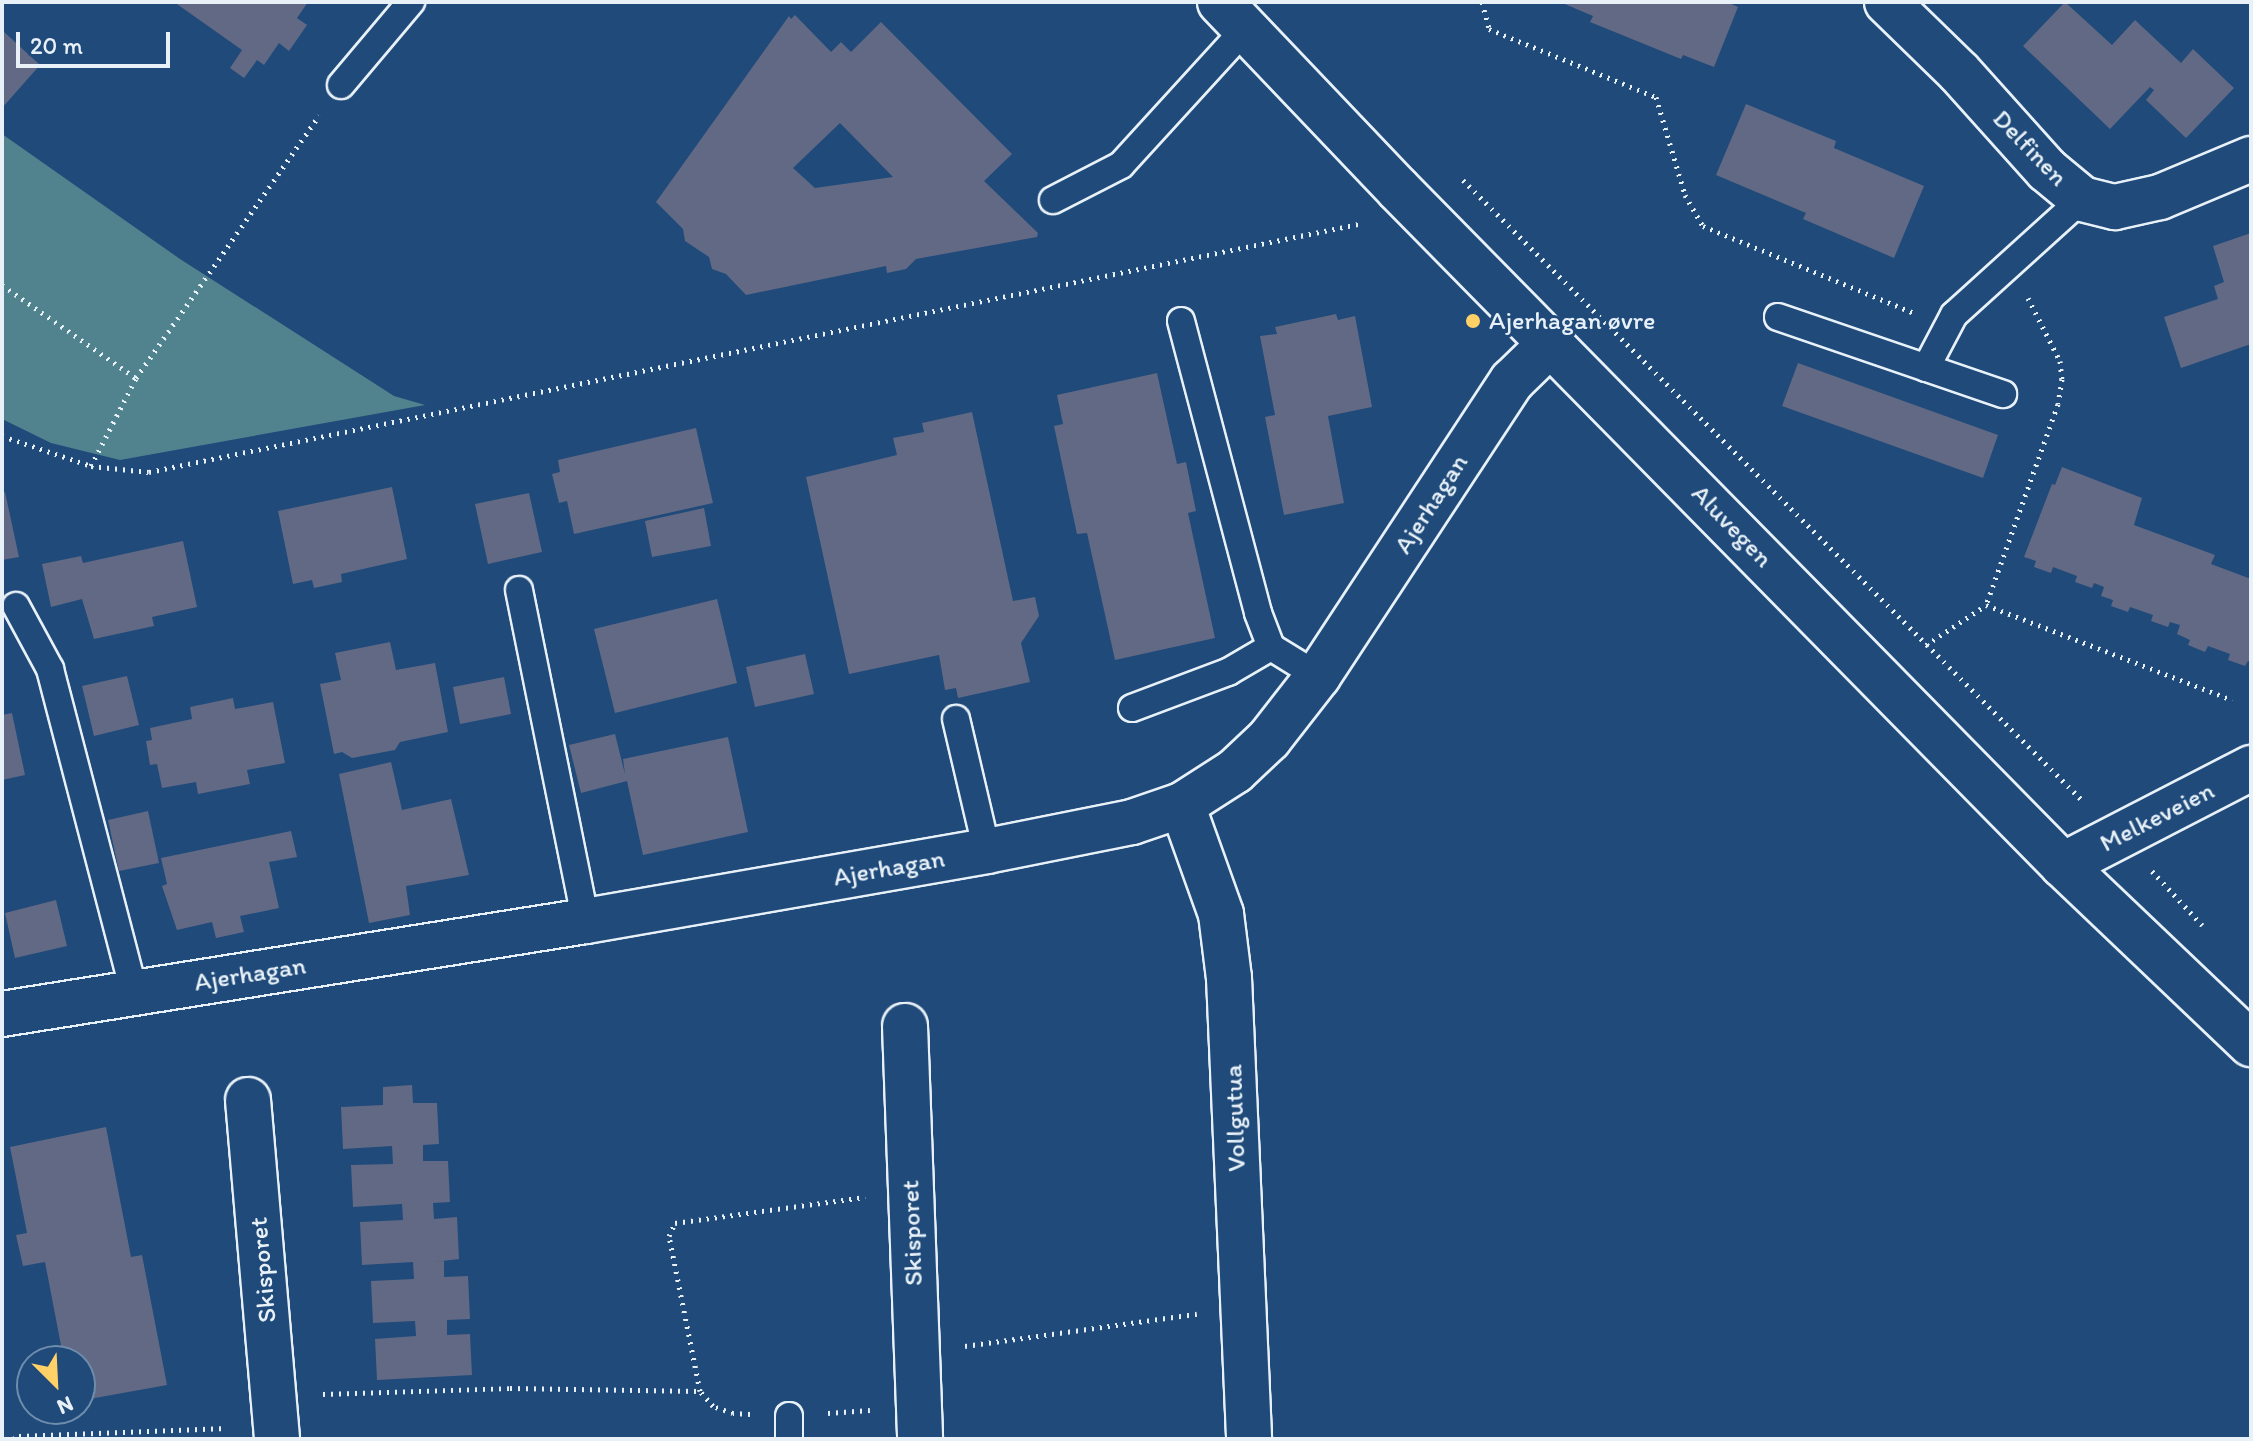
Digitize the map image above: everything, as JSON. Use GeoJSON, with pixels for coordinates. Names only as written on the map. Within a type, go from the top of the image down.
{"type":"FeatureCollection","features":[{"type":"Feature","properties":{"kind":"street","name":"Delfinen"},"geometry":{"type":"LineString","coordinates":[[1887,2],[1959,72],[2047,170],[2082,199],[2115,207],[2160,197],[2251,159]]}},
{"type":"Feature","properties":{"kind":"street","name":"Aluvegen"},"geometry":{"type":"LineString","coordinates":[[1233,15],[1398,189],[1552,342],[2063,865],[2251,1044]]}},
{"type":"Feature","properties":{"kind":"street","name":"Ajerhagan"},"geometry":{"type":"LineString","coordinates":[[2,1014],[586,921],[987,851],[1132,822],[1182,805],[1235,771],[1269,739],[1318,676],[1512,381],[1552,342]]}},
{"type":"Feature","properties":{"kind":"street","name":"Melkeveien"},"geometry":{"type":"LineString","coordinates":[[2063,865],[2121,838],[2251,768]]}},
{"type":"Feature","properties":{"kind":"street","name":"Vollgutua"},"geometry":{"type":"LineString","coordinates":[[1182,805],[1221,914],[1229,978],[1249,1439]]}},
{"type":"Feature","properties":{"kind":"street","name":"Skisporet"},"geometry":{"type":"LineString","coordinates":[[905,1026],[919,1423]]}},
{"type":"Feature","properties":{"kind":"street","name":"Skisporet"},"geometry":{"type":"LineString","coordinates":[[248,1100],[276,1420]]}},
{"type":"Feature","properties":{"kind":"lane"},"geometry":{"type":"LineString","coordinates":[[341,85],[411,2]]}},
{"type":"Feature","properties":{"kind":"lane"},"geometry":{"type":"LineString","coordinates":[[1053,200],[1121,165],[1233,15]]}},
{"type":"Feature","properties":{"kind":"lane"},"geometry":{"type":"LineString","coordinates":[[1926,368],[1946,326],[2082,199]]}},
{"type":"Feature","properties":{"kind":"lane"},"geometry":{"type":"LineString","coordinates":[[1778,317],[2003,394]]}},
{"type":"Feature","properties":{"kind":"lane"},"geometry":{"type":"LineString","coordinates":[[1181,321],[1258,613],[1271,647],[1318,676]]}},
{"type":"Feature","properties":{"kind":"lane"},"geometry":{"type":"LineString","coordinates":[[519,590],[586,921]]}},
{"type":"Feature","properties":{"kind":"lane"},"geometry":{"type":"LineString","coordinates":[[16,606],[50,669],[134,992]]}},
{"type":"Feature","properties":{"kind":"lane"},"geometry":{"type":"LineString","coordinates":[[1132,708],[1228,672],[1271,647]]}},
{"type":"Feature","properties":{"kind":"lane"},"geometry":{"type":"LineString","coordinates":[[956,719],[987,851]]}},
{"type":"Feature","properties":{"kind":"path"},"geometry":{"type":"LineString","coordinates":[[1482,2],[1489,29],[1656,97],[1695,217],[1703,226],[1946,326]]}},
{"type":"Feature","properties":{"kind":"path"},"geometry":{"type":"LineString","coordinates":[[91,466],[136,378],[341,85]]}},
{"type":"Feature","properties":{"kind":"path"},"geometry":{"type":"LineString","coordinates":[[1456,174],[2121,838],[2205,929]]}},
{"type":"Feature","properties":{"kind":"path"},"geometry":{"type":"LineString","coordinates":[[2,436],[91,466],[149,472],[1364,223]]}},
{"type":"Feature","properties":{"kind":"path"},"geometry":{"type":"LineString","coordinates":[[1792,277],[1796,265]]}},
{"type":"Feature","properties":{"kind":"path"},"geometry":{"type":"LineString","coordinates":[[1926,645],[1986,605],[2058,404],[2062,379],[2060,361],[2011,265]]}},
{"type":"Feature","properties":{"kind":"path"},"geometry":{"type":"LineString","coordinates":[[2,285],[136,378]]}},
{"type":"Feature","properties":{"kind":"path"},"geometry":{"type":"LineString","coordinates":[[1986,605],[2232,700]]}},
{"type":"Feature","properties":{"kind":"path"},"geometry":{"type":"LineString","coordinates":[[911,1191],[675,1223],[669,1236],[700,1391],[713,1406],[789,1427],[919,1423]]}},
{"type":"Feature","properties":{"kind":"path"},"geometry":{"type":"LineString","coordinates":[[917,1352],[1243,1308]]}},
{"type":"Feature","properties":{"kind":"path"},"geometry":{"type":"LineString","coordinates":[[13,1439],[19,1436],[276,1420],[510,1388],[700,1391]]}},
{"type":"Feature","properties":{"kind":"green space"},"geometry":{"type":"Polygon","coordinates":[[[2,134],[180,259],[394,396],[425,405],[120,460],[51,443],[2,419],[2,134]]]}},
{"type":"Feature","properties":{"kind":"building"},"geometry":{"type":"Polygon","coordinates":[[[174,2],[308,2],[297,18],[307,25],[289,51],[279,43],[264,65],[257,60],[244,78],[230,68],[242,50],[174,2]]]}},
{"type":"Feature","properties":{"kind":"building"},"geometry":{"type":"Polygon","coordinates":[[[1560,2],[1727,2],[1738,7],[1714,67],[1683,55],[1681,59],[1590,22],[1593,16],[1560,2]]]}},
{"type":"Feature","properties":{"kind":"building"},"geometry":{"type":"Polygon","coordinates":[[[2065,2],[2112,45],[2135,20],[2181,63],[2193,49],[2234,88],[2186,138],[2146,100],[2154,90],[2150,87],[2110,129],[2023,46],[2065,2]]]}},
{"type":"Feature","properties":{"kind":"building"},"geometry":{"type":"Polygon","coordinates":[[[795,15],[831,52],[841,42],[851,52],[881,22],[1012,154],[984,181],[1038,233],[1037,237],[916,259],[906,269],[887,273],[886,266],[746,295],[726,274],[712,269],[709,257],[685,241],[683,229],[656,202],[789,16],[791,19],[795,15]],[[840,123],[793,168],[815,188],[893,177],[840,123]]]}},
{"type":"Feature","properties":{"kind":"building"},"geometry":{"type":"Polygon","coordinates":[[[2,30],[40,65],[2,108],[2,30]]]}},
{"type":"Feature","properties":{"kind":"building"},"geometry":{"type":"Polygon","coordinates":[[[1746,104],[1836,141],[1834,148],[1924,186],[1894,258],[1803,219],[1806,213],[1716,175],[1746,104]]]}},
{"type":"Feature","properties":{"kind":"building"},"geometry":{"type":"Polygon","coordinates":[[[2251,233],[2251,344],[2181,368],[2164,317],[2218,299],[2214,286],[2224,282],[2213,246],[2251,233]]]}},
{"type":"Feature","properties":{"kind":"building"},"geometry":{"type":"Polygon","coordinates":[[[1336,314],[1338,320],[1355,316],[1372,407],[1328,416],[1344,503],[1284,515],[1265,417],[1275,415],[1260,336],[1277,334],[1275,327],[1336,314]]]}},
{"type":"Feature","properties":{"kind":"building"},"geometry":{"type":"Polygon","coordinates":[[[1798,363],[1998,435],[1983,478],[1782,406],[1798,363]]]}},
{"type":"Feature","properties":{"kind":"building"},"geometry":{"type":"Polygon","coordinates":[[[1157,373],[1177,464],[1186,462],[1196,511],[1188,513],[1215,638],[1115,660],[1087,533],[1077,534],[1054,426],[1063,424],[1057,395],[1157,373]]]}},
{"type":"Feature","properties":{"kind":"building"},"geometry":{"type":"Polygon","coordinates":[[[972,412],[1013,601],[1035,597],[1039,616],[1021,643],[1030,682],[958,698],[956,688],[945,690],[939,655],[849,674],[806,477],[897,455],[893,438],[924,432],[922,423],[972,412]]]}},
{"type":"Feature","properties":{"kind":"building"},"geometry":{"type":"Polygon","coordinates":[[[696,428],[713,503],[574,534],[567,501],[559,503],[552,474],[560,472],[558,460],[696,428]]]}},
{"type":"Feature","properties":{"kind":"building"},"geometry":{"type":"Polygon","coordinates":[[[2062,467],[2142,498],[2134,525],[2215,555],[2211,564],[2251,579],[2251,662],[2248,661],[2245,666],[2228,660],[2230,654],[2208,646],[2205,652],[2188,645],[2190,640],[2177,634],[2180,625],[2170,622],[2168,627],[2151,621],[2153,615],[2130,607],[2128,612],[2111,606],[2113,600],[2101,596],[2104,587],[2094,583],[2092,588],[2075,582],[2077,576],[2053,567],[2051,573],[2034,567],[2036,561],[2024,557],[2052,484],[2055,485],[2062,467]]]}},
{"type":"Feature","properties":{"kind":"building"},"geometry":{"type":"Polygon","coordinates":[[[392,487],[407,559],[341,574],[342,582],[314,588],[312,580],[293,584],[278,511],[392,487]]]}},
{"type":"Feature","properties":{"kind":"building"},"geometry":{"type":"Polygon","coordinates":[[[5,492],[19,557],[2,560],[2,493],[5,492]]]}},
{"type":"Feature","properties":{"kind":"building"},"geometry":{"type":"Polygon","coordinates":[[[529,493],[542,552],[488,564],[475,504],[529,493]]]}},
{"type":"Feature","properties":{"kind":"building"},"geometry":{"type":"Polygon","coordinates":[[[704,508],[711,546],[652,557],[645,521],[704,508]]]}},
{"type":"Feature","properties":{"kind":"building"},"geometry":{"type":"Polygon","coordinates":[[[183,541],[197,607],[152,617],[154,626],[94,639],[82,599],[51,607],[42,564],[81,556],[83,563],[183,541]]]}},
{"type":"Feature","properties":{"kind":"building"},"geometry":{"type":"Polygon","coordinates":[[[717,599],[737,683],[615,713],[594,629],[717,599]]]}},
{"type":"Feature","properties":{"kind":"building"},"geometry":{"type":"Polygon","coordinates":[[[390,642],[396,670],[435,663],[448,732],[400,742],[395,750],[352,758],[342,752],[334,754],[320,684],[341,680],[335,653],[390,642]]]}},
{"type":"Feature","properties":{"kind":"building"},"geometry":{"type":"Polygon","coordinates":[[[805,654],[814,694],[755,707],[746,667],[805,654]]]}},
{"type":"Feature","properties":{"kind":"building"},"geometry":{"type":"Polygon","coordinates":[[[127,676],[139,725],[94,736],[82,686],[127,676]]]}},
{"type":"Feature","properties":{"kind":"building"},"geometry":{"type":"Polygon","coordinates":[[[504,677],[511,714],[460,724],[453,687],[504,677]]]}},
{"type":"Feature","properties":{"kind":"building"},"geometry":{"type":"Polygon","coordinates":[[[233,698],[235,709],[273,702],[285,763],[247,770],[250,784],[198,794],[196,782],[162,788],[157,764],[150,765],[146,741],[152,740],[150,728],[192,719],[190,707],[233,698]]]}},
{"type":"Feature","properties":{"kind":"building"},"geometry":{"type":"Polygon","coordinates":[[[12,713],[25,775],[2,780],[2,715],[12,713]]]}},
{"type":"Feature","properties":{"kind":"building"},"geometry":{"type":"Polygon","coordinates":[[[615,734],[625,774],[623,759],[728,737],[748,832],[643,855],[627,781],[581,793],[569,745],[615,734]]]}},
{"type":"Feature","properties":{"kind":"building"},"geometry":{"type":"Polygon","coordinates":[[[391,762],[402,810],[451,799],[469,875],[406,886],[410,915],[369,923],[339,774],[391,762]]]}},
{"type":"Feature","properties":{"kind":"building"},"geometry":{"type":"Polygon","coordinates":[[[148,811],[159,863],[119,871],[108,820],[148,811]]]}},
{"type":"Feature","properties":{"kind":"building"},"geometry":{"type":"Polygon","coordinates":[[[291,831],[297,857],[269,862],[279,908],[240,916],[244,932],[216,938],[212,922],[177,930],[162,886],[167,884],[161,858],[291,831]]]}},
{"type":"Feature","properties":{"kind":"building"},"geometry":{"type":"Polygon","coordinates":[[[56,900],[67,946],[15,958],[5,913],[56,900]]]}},
{"type":"Feature","properties":{"kind":"building"},"geometry":{"type":"Polygon","coordinates":[[[412,1085],[413,1103],[437,1103],[439,1144],[423,1145],[423,1161],[448,1161],[450,1202],[433,1203],[434,1219],[457,1217],[459,1259],[434,1262],[444,1261],[444,1277],[468,1276],[470,1319],[447,1320],[447,1335],[470,1334],[472,1375],[377,1380],[375,1339],[416,1336],[415,1321],[373,1323],[371,1281],[414,1279],[413,1262],[362,1265],[360,1222],[403,1220],[402,1204],[353,1207],[351,1165],[393,1164],[392,1146],[343,1149],[341,1107],[383,1105],[383,1087],[412,1085]]]}},
{"type":"Feature","properties":{"kind":"building"},"geometry":{"type":"Polygon","coordinates":[[[106,1127],[131,1257],[142,1255],[167,1385],[96,1398],[96,1345],[61,1345],[45,1262],[23,1266],[16,1235],[27,1233],[10,1147],[106,1127]]]}},
{"type":"Feature","properties":{"kind":"place","name":"Ajerhagan øvre"},"geometry":{"type":"Point","coordinates":[1473,321]}}]}
